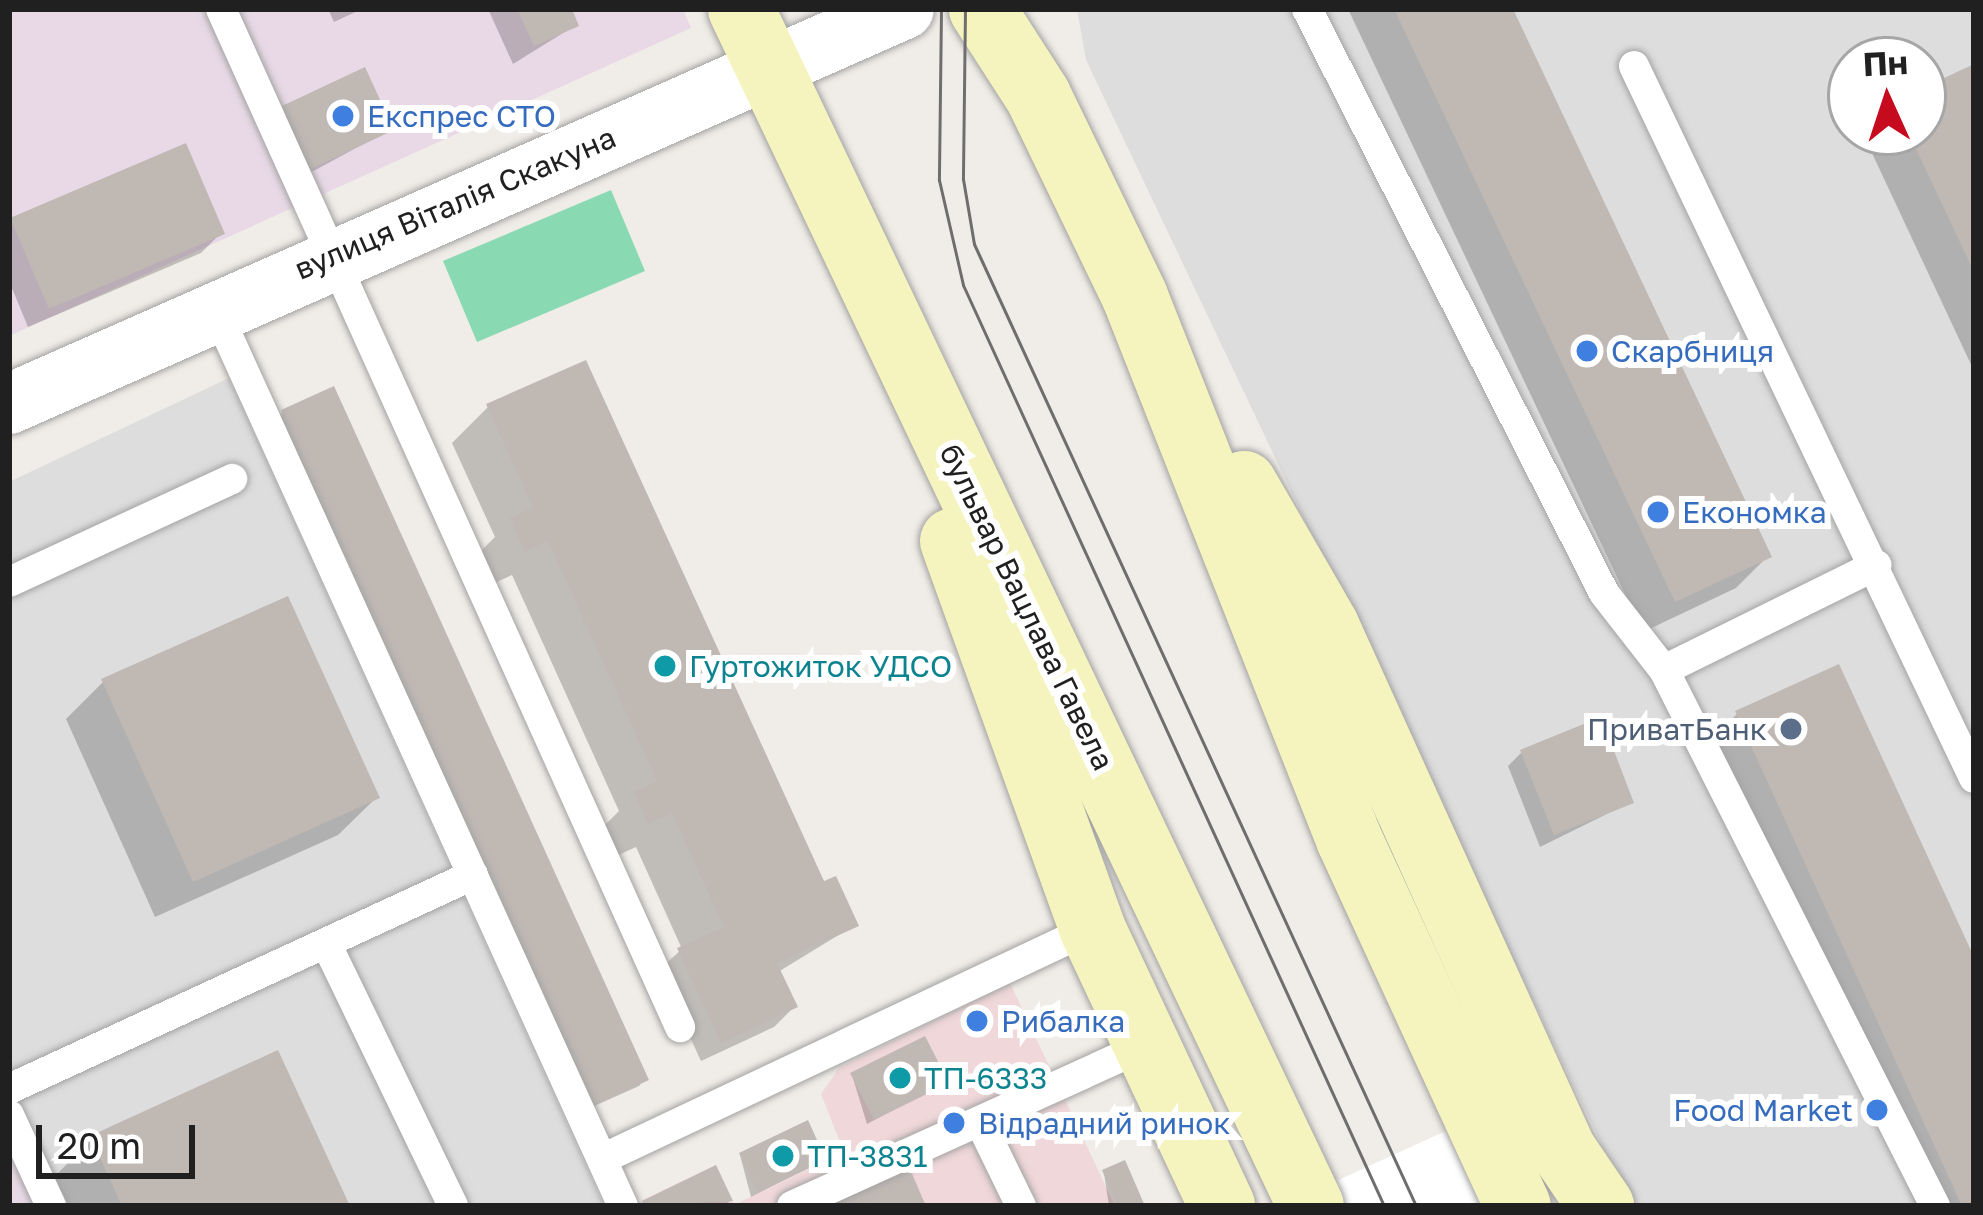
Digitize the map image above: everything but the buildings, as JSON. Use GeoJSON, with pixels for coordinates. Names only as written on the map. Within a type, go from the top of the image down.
{"type":"FeatureCollection","features":[{"type":"Feature","properties":{"kind":"main road","name":"бульвар Вацлава Гавела"},"geometry":{"type":"LineString","coordinates":[[741,9],[1311,1206]]}},
{"type":"Feature","properties":{"kind":"main road"},"geometry":{"type":"LineString","coordinates":[[982,9],[1038,96],[1135,297],[1349,839],[1518,1206]]}},
{"type":"Feature","properties":{"kind":"main road"},"geometry":{"type":"LineString","coordinates":[[878,297],[896,387],[1092,928],[1222,1206]]}},
{"type":"Feature","properties":{"kind":"main road"},"geometry":{"type":"LineString","coordinates":[[1135,297],[1326,626],[1563,1150],[1601,1206]]}},
{"type":"Feature","properties":{"kind":"street","name":"вулиця Віталія Скакуна"},"geometry":{"type":"LineString","coordinates":[[9,404],[336,252],[904,9]]}},
{"type":"Feature","properties":{"kind":"lane"},"geometry":{"type":"LineString","coordinates":[[221,9],[336,252],[680,1027]]}},
{"type":"Feature","properties":{"kind":"lane"},"geometry":{"type":"LineString","coordinates":[[1307,9],[1604,592],[1664,670],[1936,1206]]}},
{"type":"Feature","properties":{"kind":"lane"},"geometry":{"type":"LineString","coordinates":[[1634,66],[1974,778]]}},
{"type":"Feature","properties":{"kind":"lane"},"geometry":{"type":"LineString","coordinates":[[215,308],[623,1206]]}},
{"type":"Feature","properties":{"kind":"lane"},"geometry":{"type":"LineString","coordinates":[[9,582],[232,479]]}},
{"type":"Feature","properties":{"kind":"lane"},"geometry":{"type":"LineString","coordinates":[[1664,670],[1876,565]]}},
{"type":"Feature","properties":{"kind":"lane"},"geometry":{"type":"LineString","coordinates":[[9,1089],[473,875]]}},
{"type":"Feature","properties":{"kind":"lane"},"geometry":{"type":"LineString","coordinates":[[602,1159],[1092,928]]}},
{"type":"Feature","properties":{"kind":"lane"},"geometry":{"type":"LineString","coordinates":[[326,943],[454,1206]]}},
{"type":"Feature","properties":{"kind":"lane"},"geometry":{"type":"LineString","coordinates":[[793,1206],[982,1126],[1148,1045]]}},
{"type":"Feature","properties":{"kind":"lane"},"geometry":{"type":"LineString","coordinates":[[9,1115],[51,1206]]}},
{"type":"Feature","properties":{"kind":"lane"},"geometry":{"type":"LineString","coordinates":[[982,1126],[1021,1206]]}},
{"type":"Feature","properties":{"kind":"shaded area"},"geometry":{"type":"Polygon","coordinates":[[[9,9],[683,9],[691,28],[9,336],[9,9]]]}},
{"type":"Feature","properties":{"kind":"shaded area"},"geometry":{"type":"Polygon","coordinates":[[[1077,9],[1974,9],[1974,1206],[1631,1206],[1086,60],[1077,9]]]}},
{"type":"Feature","properties":{"kind":"shaded area"},"geometry":{"type":"Polygon","coordinates":[[[229,378],[604,1206],[36,1206],[9,1147],[9,482],[229,378]]]}},
{"type":"Feature","properties":{"kind":"shaded area","name":"Відрадний ринок"},"geometry":{"type":"Polygon","coordinates":[[[1010,983],[1115,1206],[630,1206],[716,1165],[734,1205],[844,1152],[821,1094],[839,1068],[1010,983]]]}},
{"type":"Feature","properties":{"kind":"shaded area"},"geometry":{"type":"Polygon","coordinates":[[[9,1147],[36,1206],[9,1206],[9,1147]]]}},
{"type":"Feature","properties":{"kind":"green space"},"geometry":{"type":"Polygon","coordinates":[[[611,190],[645,271],[477,342],[443,261],[611,190]]]}},
{"type":"Feature","properties":{"kind":"pier"},"geometry":{"type":"Polygon","coordinates":[[[1503,1105],[1549,1206],[1281,1206],[1503,1105]]]}},
{"type":"Feature","properties":{"kind":"tram line"},"geometry":{"type":"LineString","coordinates":[[941,9],[939,180],[963,285],[1384,1206]]}},
{"type":"Feature","properties":{"kind":"tram line"},"geometry":{"type":"LineString","coordinates":[[965,9],[963,179],[974,244],[1416,1206]]}},
{"type":"Feature","properties":{"kind":"place","name":"Експрес СТО"},"geometry":{"type":"Point","coordinates":[343,116]}},
{"type":"Feature","properties":{"kind":"place","name":"Скарбниця"},"geometry":{"type":"Point","coordinates":[1587,351]}},
{"type":"Feature","properties":{"kind":"place","name":"Економка"},"geometry":{"type":"Point","coordinates":[1658,512]}},
{"type":"Feature","properties":{"kind":"place","name":"Гуртожиток УДСО"},"geometry":{"type":"Point","coordinates":[665,666]}},
{"type":"Feature","properties":{"kind":"place","name":"ПриватБанк"},"geometry":{"type":"Point","coordinates":[1791,729]}},
{"type":"Feature","properties":{"kind":"place","name":"Рибалка"},"geometry":{"type":"Point","coordinates":[977,1021]}},
{"type":"Feature","properties":{"kind":"place","name":"ТП-6333"},"geometry":{"type":"Point","coordinates":[900,1078]}},
{"type":"Feature","properties":{"kind":"place","name":"Food Market"},"geometry":{"type":"Point","coordinates":[1877,1110]}},
{"type":"Feature","properties":{"kind":"place","name":"Відрадний ринок"},"geometry":{"type":"Point","coordinates":[954,1123]}},
{"type":"Feature","properties":{"kind":"place","name":"ТП-3831"},"geometry":{"type":"Point","coordinates":[783,1156]}}]}
